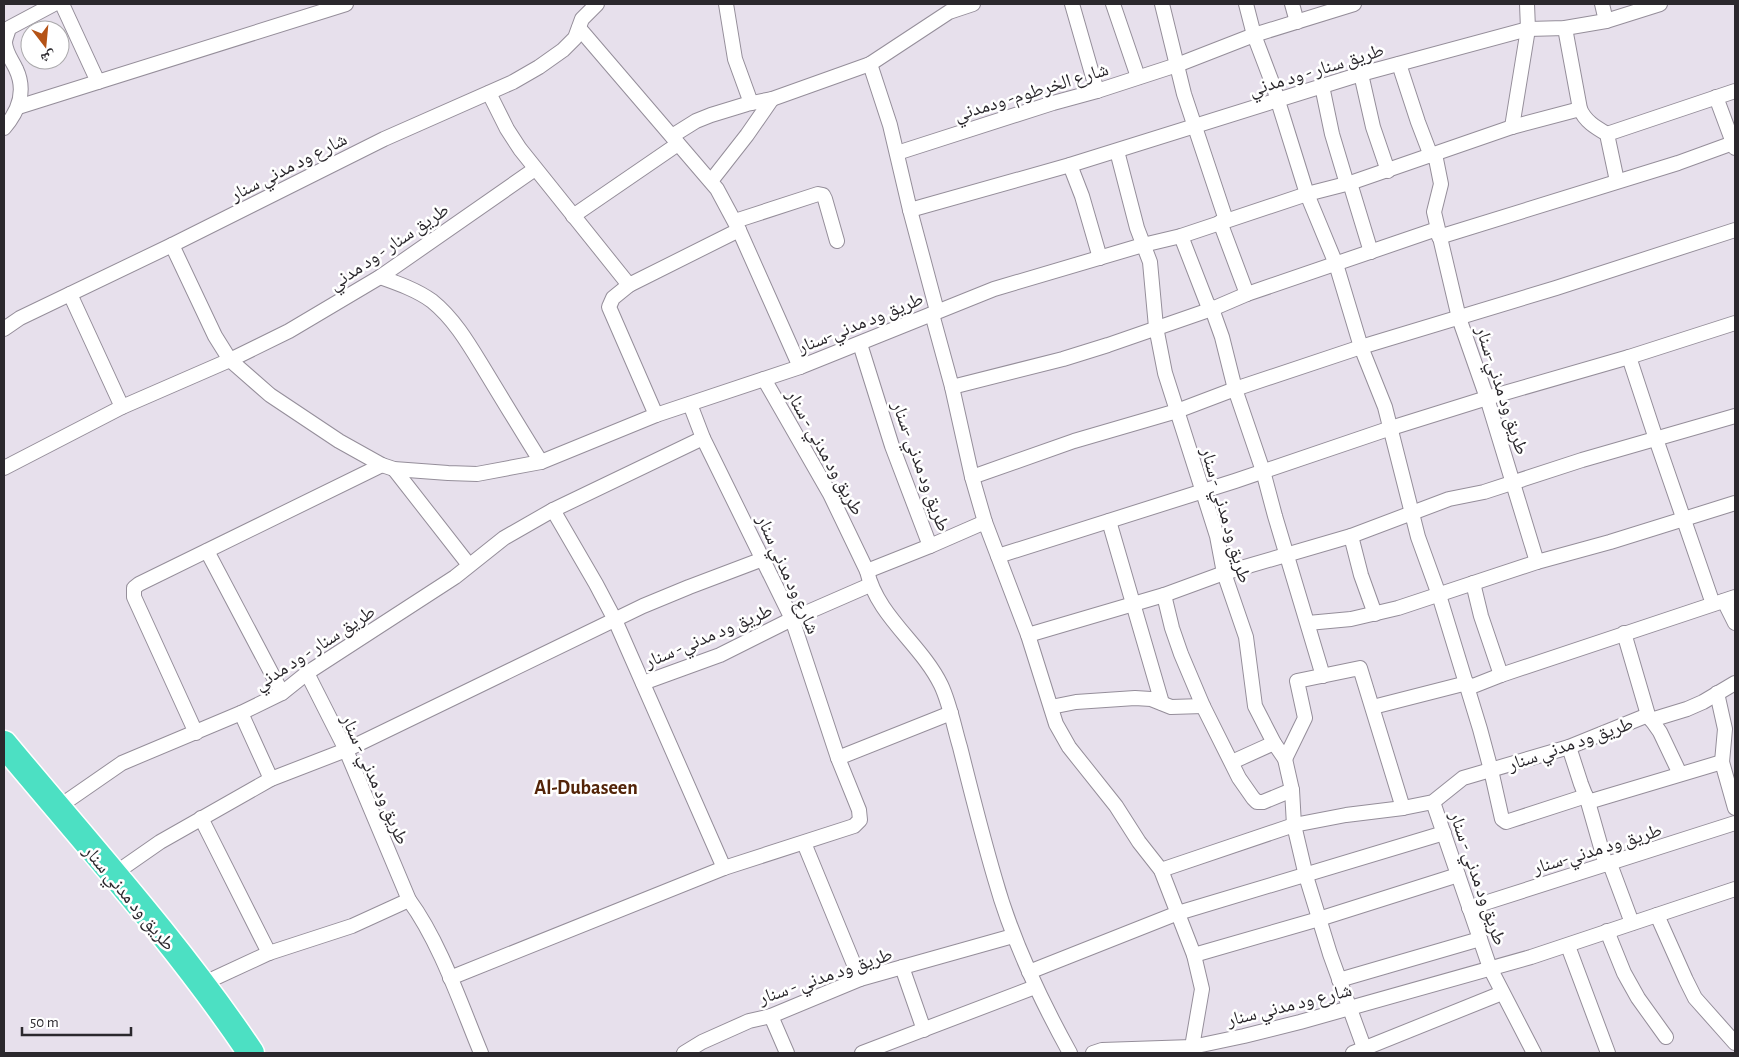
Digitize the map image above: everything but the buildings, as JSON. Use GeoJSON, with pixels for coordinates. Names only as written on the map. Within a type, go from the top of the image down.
{"type":"FeatureCollection","features":[{"type":"Feature","properties":{"kind":"highway","name":"طريق ود مدني سنار"},"geometry":{"type":"LineString","coordinates":[[4,744],[114,874],[202,984],[251,1053]]}},
{"type":"Feature","properties":{"kind":"street"},"geometry":{"type":"LineString","coordinates":[[4,128],[18,107],[22,90],[16,69],[8,55],[5,42],[6,29],[54,4]]}},
{"type":"Feature","properties":{"kind":"street"},"geometry":{"type":"LineString","coordinates":[[62,4],[98,82]]}},
{"type":"Feature","properties":{"kind":"street"},"geometry":{"type":"LineString","coordinates":[[18,107],[346,4]]}},
{"type":"Feature","properties":{"kind":"street","name":"شارع ود مدني سنار"},"geometry":{"type":"LineString","coordinates":[[4,329],[20,318],[172,245],[384,139],[513,82],[555,56],[575,38],[582,19],[597,4]]}},
{"type":"Feature","properties":{"kind":"street"},"geometry":{"type":"LineString","coordinates":[[726,4],[735,59],[751,103]]}},
{"type":"Feature","properties":{"kind":"street"},"geometry":{"type":"LineString","coordinates":[[573,216],[675,140],[696,121],[751,103],[772,99],[870,64],[949,12],[973,4]]}},
{"type":"Feature","properties":{"kind":"street"},"geometry":{"type":"LineString","coordinates":[[1072,4],[1097,91]]}},
{"type":"Feature","properties":{"kind":"street"},"geometry":{"type":"LineString","coordinates":[[1113,4],[1138,77]]}},
{"type":"Feature","properties":{"kind":"street"},"geometry":{"type":"LineString","coordinates":[[1162,4],[1194,126],[1247,294]]}},
{"type":"Feature","properties":{"kind":"street"},"geometry":{"type":"LineString","coordinates":[[1246,4],[1254,35],[1307,194],[1336,264],[1361,347],[1385,407],[1418,537],[1439,595],[1467,686],[1491,770],[1503,821],[1722,762]]}},
{"type":"Feature","properties":{"kind":"street"},"geometry":{"type":"LineString","coordinates":[[1292,4],[1297,22]]}},
{"type":"Feature","properties":{"kind":"street","name":"شارع الخرطوم- ودمدني"},"geometry":{"type":"LineString","coordinates":[[897,153],[1177,65],[1336,6],[1354,4]]}},
{"type":"Feature","properties":{"kind":"street"},"geometry":{"type":"LineString","coordinates":[[1512,127],[1528,29],[1527,4]]}},
{"type":"Feature","properties":{"kind":"street"},"geometry":{"type":"LineString","coordinates":[[1602,4],[1606,21]]}},
{"type":"Feature","properties":{"kind":"street"},"geometry":{"type":"LineString","coordinates":[[1528,29],[1565,28],[1606,21],[1660,4]]}},
{"type":"Feature","properties":{"kind":"street"},"geometry":{"type":"LineString","coordinates":[[579,28],[711,181],[737,225],[800,367]]}},
{"type":"Feature","properties":{"kind":"street"},"geometry":{"type":"LineString","coordinates":[[1565,28],[1580,108],[1583,116],[1591,124],[1607,134],[1618,181]]}},
{"type":"Feature","properties":{"kind":"street","name":"طريق سنار - ود مدني"},"geometry":{"type":"LineString","coordinates":[[910,210],[1070,166],[1361,74],[1528,29]]}},
{"type":"Feature","properties":{"kind":"street"},"geometry":{"type":"LineString","coordinates":[[870,64],[890,125],[972,477],[985,522],[1028,635],[1056,724],[1065,742],[1116,806],[1161,870],[1194,955],[1202,990],[1192,1047]]}},
{"type":"Feature","properties":{"kind":"street"},"geometry":{"type":"LineString","coordinates":[[1399,64],[1418,122],[1433,155]]}},
{"type":"Feature","properties":{"kind":"street"},"geometry":{"type":"LineString","coordinates":[[1361,74],[1373,127],[1388,170]]}},
{"type":"Feature","properties":{"kind":"street"},"geometry":{"type":"LineString","coordinates":[[1322,86],[1332,134],[1371,252]]}},
{"type":"Feature","properties":{"kind":"street"},"geometry":{"type":"LineString","coordinates":[[1607,134],[1735,91]]}},
{"type":"Feature","properties":{"kind":"street"},"geometry":{"type":"LineString","coordinates":[[489,92],[507,129],[535,169],[629,285]]}},
{"type":"Feature","properties":{"kind":"street"},"geometry":{"type":"LineString","coordinates":[[952,387],[1063,359],[1212,309],[1247,294],[1371,252],[1734,146],[1716,97]]}},
{"type":"Feature","properties":{"kind":"street"},"geometry":{"type":"LineString","coordinates":[[711,181],[772,99]]}},
{"type":"Feature","properties":{"kind":"street","name":"طريق ود مدني-سنار"},"geometry":{"type":"LineString","coordinates":[[388,467],[477,474],[541,462],[656,414],[800,367],[994,289],[1143,245],[1181,236],[1307,194],[1348,184],[1512,127],[1580,108]]}},
{"type":"Feature","properties":{"kind":"street"},"geometry":{"type":"LineString","coordinates":[[1117,151],[1143,245]]}},
{"type":"Feature","properties":{"kind":"street","name":"طريق ود مدني-سنار"},"geometry":{"type":"LineString","coordinates":[[1433,155],[1441,184],[1434,212],[1459,318],[1487,398],[1537,562]]}},
{"type":"Feature","properties":{"kind":"street"},"geometry":{"type":"LineString","coordinates":[[1070,166],[1082,196],[1100,258]]}},
{"type":"Feature","properties":{"kind":"street","name":"طريق سنار - ود مدني"},"geometry":{"type":"LineString","coordinates":[[4,468],[122,407],[230,360],[289,331],[380,276],[535,169]]}},
{"type":"Feature","properties":{"kind":"street"},"geometry":{"type":"LineString","coordinates":[[656,414],[609,306],[613,298],[629,285],[737,225],[818,194],[823,195],[825,199],[837,241]]}},
{"type":"Feature","properties":{"kind":"street"},"geometry":{"type":"LineString","coordinates":[[972,477],[1074,441],[1176,411],[1234,389],[1361,347],[1644,261],[1735,230]]}},
{"type":"Feature","properties":{"kind":"street"},"geometry":{"type":"LineString","coordinates":[[1181,236],[1207,303],[1212,309],[1230,365],[1234,389],[1263,471],[1274,516],[1324,676]]}},
{"type":"Feature","properties":{"kind":"street"},"geometry":{"type":"LineString","coordinates":[[172,245],[215,336],[230,360],[270,395],[339,440],[388,467],[469,565]]}},
{"type":"Feature","properties":{"kind":"street","name":"طريق ود مدني - سنار"},"geometry":{"type":"LineString","coordinates":[[1143,245],[1150,262],[1156,327],[1165,373],[1217,536],[1224,573],[1246,637],[1255,706],[1274,743],[1285,759],[1292,790]]}},
{"type":"Feature","properties":{"kind":"street","name":"طريق سنار - ود مدني"},"geometry":{"type":"LineString","coordinates":[[380,276],[430,300],[446,314],[460,331],[541,462]]}},
{"type":"Feature","properties":{"kind":"street"},"geometry":{"type":"LineString","coordinates":[[70,294],[122,407]]}},
{"type":"Feature","properties":{"kind":"street"},"geometry":{"type":"LineString","coordinates":[[998,556],[1391,428],[1629,357],[1735,323]]}},
{"type":"Feature","properties":{"kind":"street","name":"طريق ود مدني -سنار"},"geometry":{"type":"LineString","coordinates":[[860,344],[892,446],[930,546],[985,522]]}},
{"type":"Feature","properties":{"kind":"street"},"geometry":{"type":"LineString","coordinates":[[1629,357],[1684,518],[1735,622]]}},
{"type":"Feature","properties":{"kind":"street","name":"طريق ود مدني - سنار"},"geometry":{"type":"LineString","coordinates":[[764,379],[830,494],[878,599],[941,685],[951,713],[995,880],[1013,936],[1035,987],[1070,1053]]}},
{"type":"Feature","properties":{"kind":"street","name":"شارع ود مدني سنار"},"geometry":{"type":"LineString","coordinates":[[690,404],[704,438],[792,619],[838,758],[859,810],[860,820],[854,826],[804,843]]}},
{"type":"Feature","properties":{"kind":"street"},"geometry":{"type":"LineString","coordinates":[[1028,635],[1164,595],[1224,573],[1351,536],[1449,500],[1484,492],[1735,416]]}},
{"type":"Feature","properties":{"kind":"street","name":"طريق سنار - ود مدني"},"geometry":{"type":"LineString","coordinates":[[57,808],[122,763],[241,714],[282,693],[307,673],[434,591],[504,538],[552,510],[704,438]]}},
{"type":"Feature","properties":{"kind":"street"},"geometry":{"type":"LineString","coordinates":[[196,733],[134,597],[134,588],[207,551],[388,467]]}},
{"type":"Feature","properties":{"kind":"street"},"geometry":{"type":"LineString","coordinates":[[1308,623],[1351,619],[1375,614],[1474,584],[1537,562],[1735,503]]}},
{"type":"Feature","properties":{"kind":"street"},"geometry":{"type":"LineString","coordinates":[[552,510],[615,620],[724,868]]}},
{"type":"Feature","properties":{"kind":"street"},"geometry":{"type":"LineString","coordinates":[[1109,521],[1162,703]]}},
{"type":"Feature","properties":{"kind":"street"},"geometry":{"type":"LineString","coordinates":[[1351,536],[1361,575],[1375,614]]}},
{"type":"Feature","properties":{"kind":"street"},"geometry":{"type":"LineString","coordinates":[[869,578],[930,546]]}},
{"type":"Feature","properties":{"kind":"street"},"geometry":{"type":"LineString","coordinates":[[207,551],[282,693]]}},
{"type":"Feature","properties":{"kind":"street"},"geometry":{"type":"LineString","coordinates":[[114,874],[138,856],[271,779],[346,750],[615,620],[689,587],[763,559]]}},
{"type":"Feature","properties":{"kind":"street","name":"طريق ود مدني- سنار"},"geometry":{"type":"LineString","coordinates":[[643,683],[720,655],[869,578]]}},
{"type":"Feature","properties":{"kind":"street"},"geometry":{"type":"LineString","coordinates":[[1474,584],[1481,616],[1501,675]]}},
{"type":"Feature","properties":{"kind":"street"},"geometry":{"type":"LineString","coordinates":[[1164,595],[1178,645],[1203,706],[1239,778],[1257,802],[1262,802],[1292,790],[1294,825],[1306,876],[1361,1052],[1502,993]]}},
{"type":"Feature","properties":{"kind":"street"},"geometry":{"type":"LineString","coordinates":[[1373,706],[1467,686],[1724,601]]}},
{"type":"Feature","properties":{"kind":"street"},"geometry":{"type":"LineString","coordinates":[[1624,633],[1649,718],[1660,732],[1680,774]]}},
{"type":"Feature","properties":{"kind":"street"},"geometry":{"type":"LineString","coordinates":[[1285,759],[1305,718],[1296,681],[1360,668],[1403,808]]}},
{"type":"Feature","properties":{"kind":"street","name":"طريق ود مدني - سنار"},"geometry":{"type":"LineString","coordinates":[[307,673],[346,750],[409,900],[421,916],[450,978],[481,1053]]}},
{"type":"Feature","properties":{"kind":"street"},"geometry":{"type":"LineString","coordinates":[[1649,718],[1687,709],[1735,683]]}},
{"type":"Feature","properties":{"kind":"street"},"geometry":{"type":"LineString","coordinates":[[1717,693],[1725,729],[1722,762],[1735,808]]}},
{"type":"Feature","properties":{"kind":"street"},"geometry":{"type":"LineString","coordinates":[[1051,707],[1076,702],[1135,698],[1150,699],[1171,706],[1203,706]]}},
{"type":"Feature","properties":{"kind":"street"},"geometry":{"type":"LineString","coordinates":[[838,758],[951,713]]}},
{"type":"Feature","properties":{"kind":"street"},"geometry":{"type":"LineString","coordinates":[[241,714],[271,779]]}},
{"type":"Feature","properties":{"kind":"street","name":"طريق ود مدني سنار"},"geometry":{"type":"LineString","coordinates":[[1491,770],[1569,747],[1649,718]]}},
{"type":"Feature","properties":{"kind":"street"},"geometry":{"type":"LineString","coordinates":[[1232,762],[1274,743]]}},
{"type":"Feature","properties":{"kind":"street"},"geometry":{"type":"LineString","coordinates":[[1569,747],[1608,864],[1632,924]]}},
{"type":"Feature","properties":{"kind":"street","name":"طريق ود مدني - سنار"},"geometry":{"type":"LineString","coordinates":[[1161,870],[1294,825],[1433,802],[1463,778],[1491,770]]}},
{"type":"Feature","properties":{"kind":"street","name":"طريق ود مدني - سنار"},"geometry":{"type":"LineString","coordinates":[[1433,802],[1490,968]]}},
{"type":"Feature","properties":{"kind":"street"},"geometry":{"type":"LineString","coordinates":[[201,818],[269,953]]}},
{"type":"Feature","properties":{"kind":"street","name":"طريق ود مدني-سنار"},"geometry":{"type":"LineString","coordinates":[[1469,908],[1735,823]]}},
{"type":"Feature","properties":{"kind":"street"},"geometry":{"type":"LineString","coordinates":[[1029,972],[1178,914],[1444,833]]}},
{"type":"Feature","properties":{"kind":"street"},"geometry":{"type":"LineString","coordinates":[[450,978],[724,868],[804,843],[860,979]]}},
{"type":"Feature","properties":{"kind":"street"},"geometry":{"type":"LineString","coordinates":[[1194,955],[1319,919],[1458,875]]}},
{"type":"Feature","properties":{"kind":"street","name":"شارع ود مدني سنار"},"geometry":{"type":"LineString","coordinates":[[1100,1052],[1192,1047],[1244,1036],[1349,1009],[1568,946],[1735,888]]}},
{"type":"Feature","properties":{"kind":"street"},"geometry":{"type":"LineString","coordinates":[[202,984],[269,953],[352,926],[409,900]]}},
{"type":"Feature","properties":{"kind":"street"},"geometry":{"type":"LineString","coordinates":[[1657,915],[1695,998],[1735,1043]]}},
{"type":"Feature","properties":{"kind":"street"},"geometry":{"type":"LineString","coordinates":[[1607,932],[1633,989],[1666,1037]]}},
{"type":"Feature","properties":{"kind":"street","name":"طريق ود مدني - سنار"},"geometry":{"type":"LineString","coordinates":[[684,1053],[702,1042],[749,1021],[771,1016],[860,979],[1013,936]]}},
{"type":"Feature","properties":{"kind":"street"},"geometry":{"type":"LineString","coordinates":[[1339,980],[1480,939]]}},
{"type":"Feature","properties":{"kind":"street"},"geometry":{"type":"LineString","coordinates":[[1568,946],[1608,1053]]}},
{"type":"Feature","properties":{"kind":"street"},"geometry":{"type":"LineString","coordinates":[[902,967],[924,1030]]}},
{"type":"Feature","properties":{"kind":"street"},"geometry":{"type":"LineString","coordinates":[[1490,968],[1534,1053]]}},
{"type":"Feature","properties":{"kind":"street"},"geometry":{"type":"LineString","coordinates":[[862,1053],[1035,987]]}},
{"type":"Feature","properties":{"kind":"street"},"geometry":{"type":"LineString","coordinates":[[771,1016],[787,1053]]}},
{"type":"Feature","properties":{"kind":"district","name":"Al-Dubaseen"},"geometry":{"type":"Point","coordinates":[586,787]}}]}
